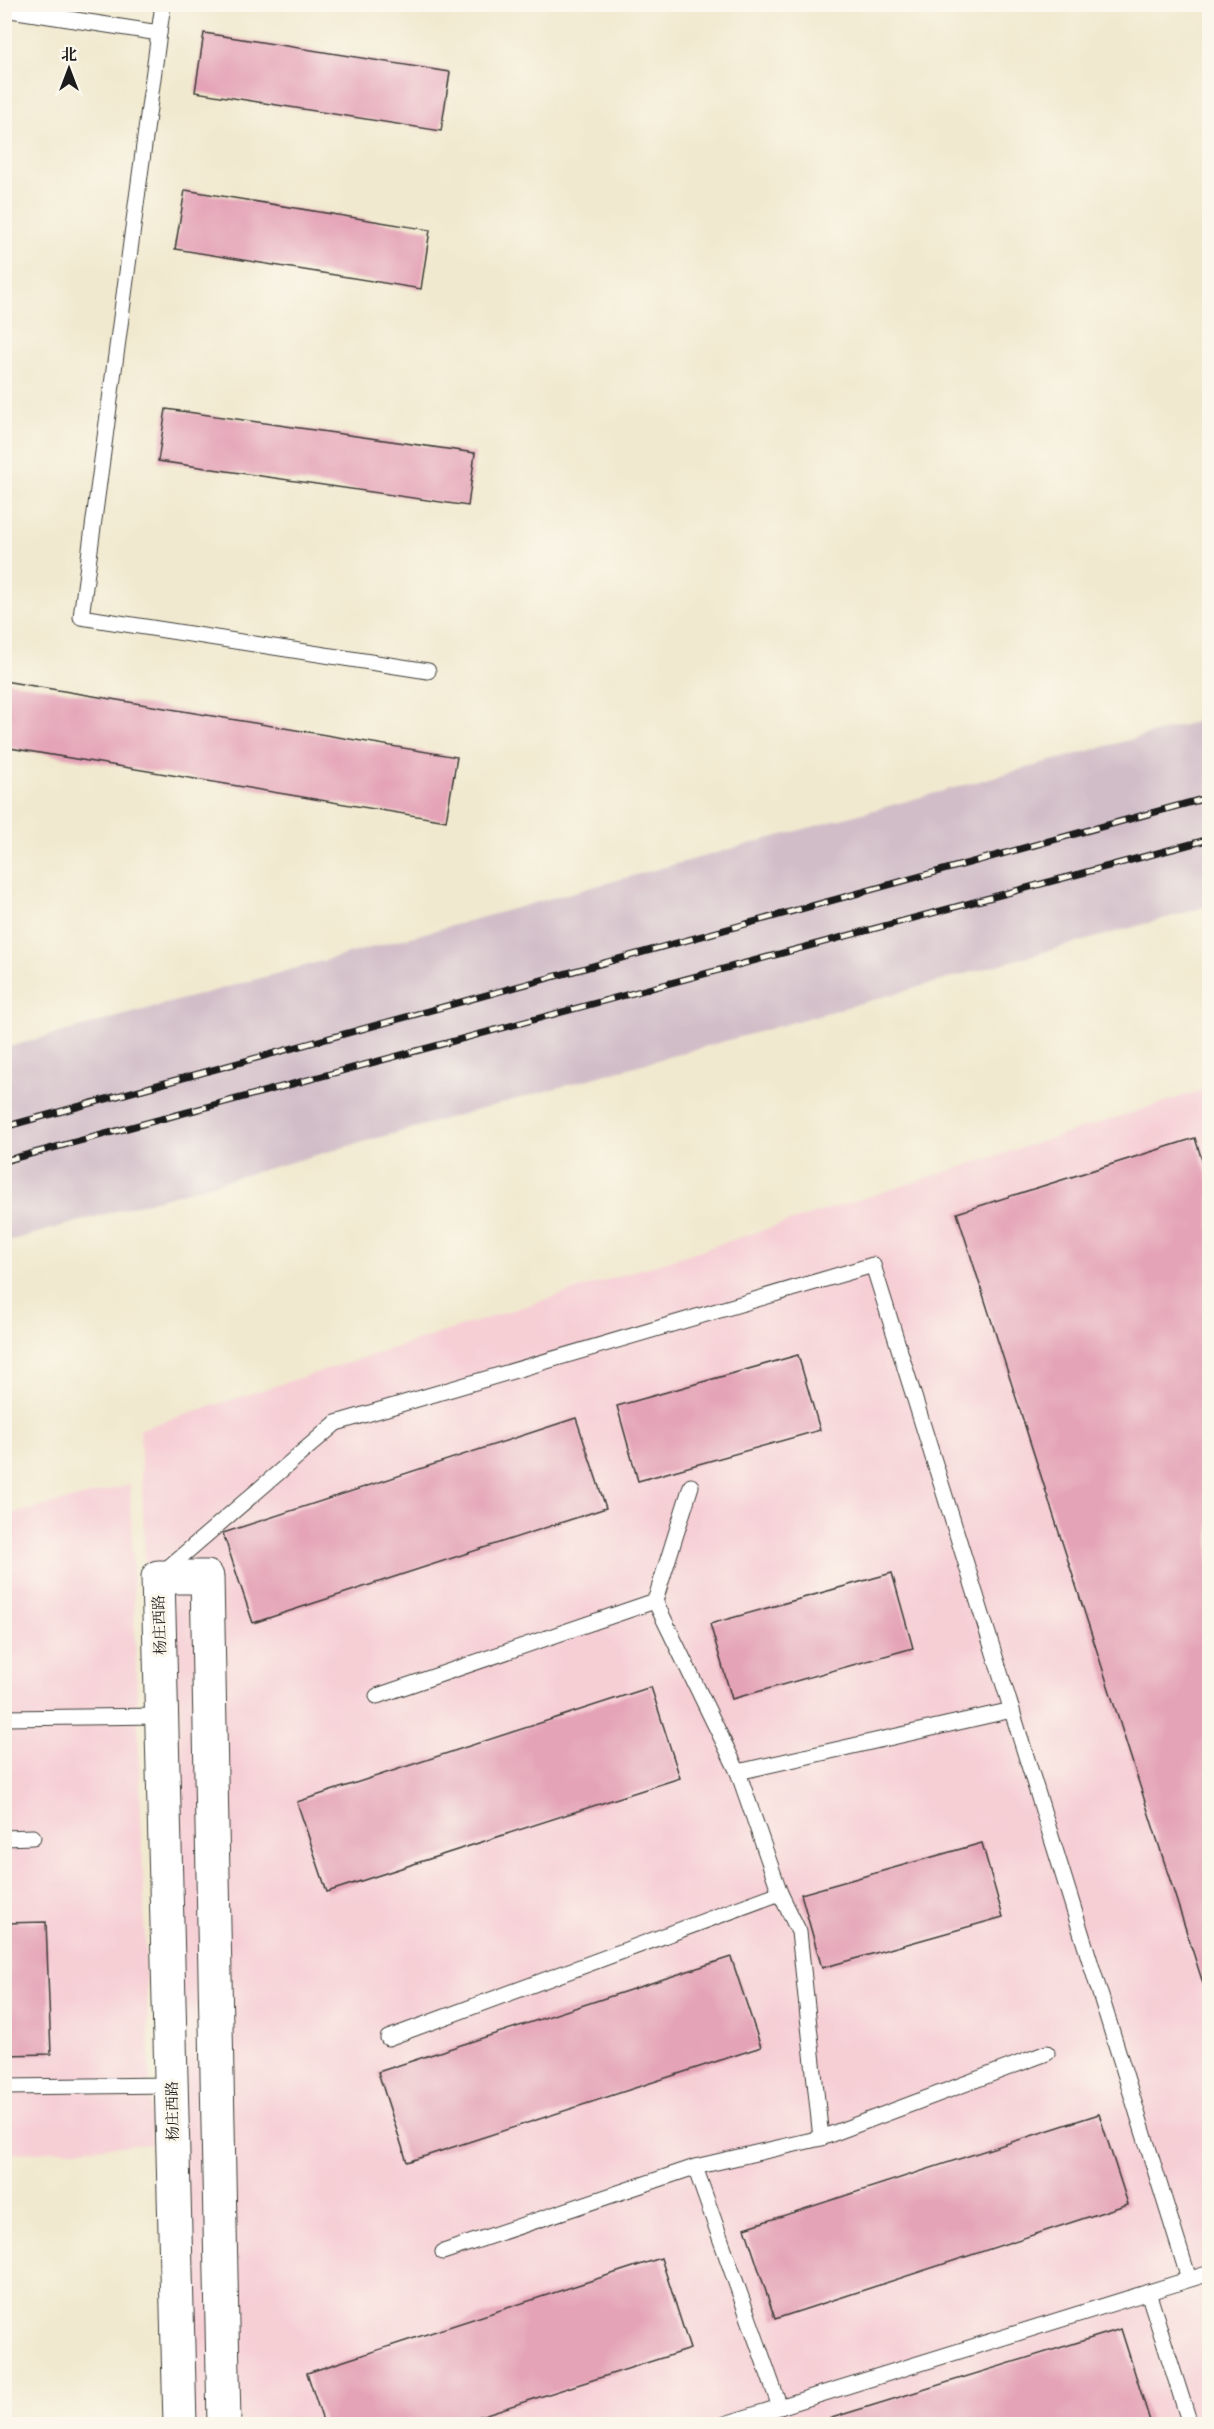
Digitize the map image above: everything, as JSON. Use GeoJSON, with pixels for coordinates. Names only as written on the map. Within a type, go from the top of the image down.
{"type":"FeatureCollection","features":[{"type":"Feature","properties":{"kind":"street","name":"杨庄西路"},"geometry":{"type":"LineString","coordinates":[[180,2424],[158,1577],[207,1577],[224,2424]]}},
{"type":"Feature","properties":{"kind":"lane"},"geometry":{"type":"LineString","coordinates":[[163,4],[81,617],[428,671]]}},
{"type":"Feature","properties":{"kind":"lane"},"geometry":{"type":"LineString","coordinates":[[4,9],[159,33]]}},
{"type":"Feature","properties":{"kind":"lane"},"geometry":{"type":"LineString","coordinates":[[158,1577],[336,1423],[873,1265],[1189,2279]]}},
{"type":"Feature","properties":{"kind":"lane"},"geometry":{"type":"LineString","coordinates":[[691,1486],[655,1601],[738,1772],[780,1893],[799,1932],[821,2138]]}},
{"type":"Feature","properties":{"kind":"lane"},"geometry":{"type":"LineString","coordinates":[[377,1696],[655,1601]]}},
{"type":"Feature","properties":{"kind":"lane"},"geometry":{"type":"LineString","coordinates":[[738,1772],[1011,1710]]}},
{"type":"Feature","properties":{"kind":"lane"},"geometry":{"type":"LineString","coordinates":[[4,1718],[162,1716]]}},
{"type":"Feature","properties":{"kind":"lane"},"geometry":{"type":"LineString","coordinates":[[4,1838],[33,1837]]}},
{"type":"Feature","properties":{"kind":"lane"},"geometry":{"type":"LineString","coordinates":[[388,2038],[780,1893]]}},
{"type":"Feature","properties":{"kind":"lane"},"geometry":{"type":"LineString","coordinates":[[443,2252],[695,2167],[821,2138],[1047,2053]]}},
{"type":"Feature","properties":{"kind":"lane"},"geometry":{"type":"LineString","coordinates":[[4,2087],[171,2085]]}},
{"type":"Feature","properties":{"kind":"lane"},"geometry":{"type":"LineString","coordinates":[[695,2167],[780,2407]]}},
{"type":"Feature","properties":{"kind":"lane"},"geometry":{"type":"LineString","coordinates":[[725,2424],[1209,2273]]}},
{"type":"Feature","properties":{"kind":"lane"},"geometry":{"type":"LineString","coordinates":[[1148,2292],[1190,2424]]}},
{"type":"Feature","properties":{"kind":"shaded area"},"geometry":{"type":"Polygon","coordinates":[[[1209,718],[1209,906],[5,1242],[5,1048],[1209,718]]]}},
{"type":"Feature","properties":{"kind":"shaded area"},"geometry":{"type":"Polygon","coordinates":[[[1209,1088],[1209,2424],[178,2424],[140,1429],[1209,1088]]]}},
{"type":"Feature","properties":{"kind":"shaded area"},"geometry":{"type":"Polygon","coordinates":[[[130,1485],[152,2144],[5,2154],[4,1516],[130,1485]]]}},
{"type":"Feature","properties":{"kind":"building"},"geometry":{"type":"Polygon","coordinates":[[[204,33],[450,72],[441,131],[195,92],[204,33]]]}},
{"type":"Feature","properties":{"kind":"building"},"geometry":{"type":"Polygon","coordinates":[[[185,190],[430,230],[421,289],[175,249],[185,190]]]}},
{"type":"Feature","properties":{"kind":"building"},"geometry":{"type":"Polygon","coordinates":[[[166,409],[475,453],[468,506],[158,461],[166,409]]]}},
{"type":"Feature","properties":{"kind":"building"},"geometry":{"type":"Polygon","coordinates":[[[4,681],[457,757],[446,821],[4,747],[4,681]]]}},
{"type":"Feature","properties":{"kind":"building"},"geometry":{"type":"Polygon","coordinates":[[[1195,1138],[1210,1185],[1209,2002],[957,1213],[1195,1138]]]}},
{"type":"Feature","properties":{"kind":"building"},"geometry":{"type":"Polygon","coordinates":[[[798,1355],[820,1430],[638,1481],[617,1406],[798,1355]]]}},
{"type":"Feature","properties":{"kind":"building"},"geometry":{"type":"Polygon","coordinates":[[[576,1418],[606,1508],[253,1623],[223,1533],[576,1418]]]}},
{"type":"Feature","properties":{"kind":"building"},"geometry":{"type":"Polygon","coordinates":[[[892,1573],[913,1648],[732,1699],[710,1624],[892,1573]]]}},
{"type":"Feature","properties":{"kind":"building"},"geometry":{"type":"Polygon","coordinates":[[[651,1687],[680,1778],[327,1892],[297,1802],[651,1687]]]}},
{"type":"Feature","properties":{"kind":"building"},"geometry":{"type":"Polygon","coordinates":[[[982,1843],[1003,1917],[822,1968],[801,1894],[982,1843]]]}},
{"type":"Feature","properties":{"kind":"building"},"geometry":{"type":"Polygon","coordinates":[[[46,1922],[51,2054],[4,2055],[4,1923],[46,1922]]]}},
{"type":"Feature","properties":{"kind":"building"},"geometry":{"type":"Polygon","coordinates":[[[731,1957],[761,2047],[407,2162],[378,2072],[731,1957]]]}},
{"type":"Feature","properties":{"kind":"building"},"geometry":{"type":"Polygon","coordinates":[[[1099,2114],[1128,2204],[775,2319],[745,2228],[1099,2114]]]}},
{"type":"Feature","properties":{"kind":"building"},"geometry":{"type":"Polygon","coordinates":[[[661,2258],[690,2349],[455,2424],[324,2424],[307,2373],[661,2258]]]}},
{"type":"Feature","properties":{"kind":"building"},"geometry":{"type":"Polygon","coordinates":[[[1121,2329],[1151,2424],[812,2424],[1121,2329]]]}},
{"type":"Feature","properties":{"kind":"railway"},"geometry":{"type":"LineString","coordinates":[[4,1127],[1210,797]]}},
{"type":"Feature","properties":{"kind":"railway"},"geometry":{"type":"LineString","coordinates":[[4,1161],[1210,839]]}}]}
